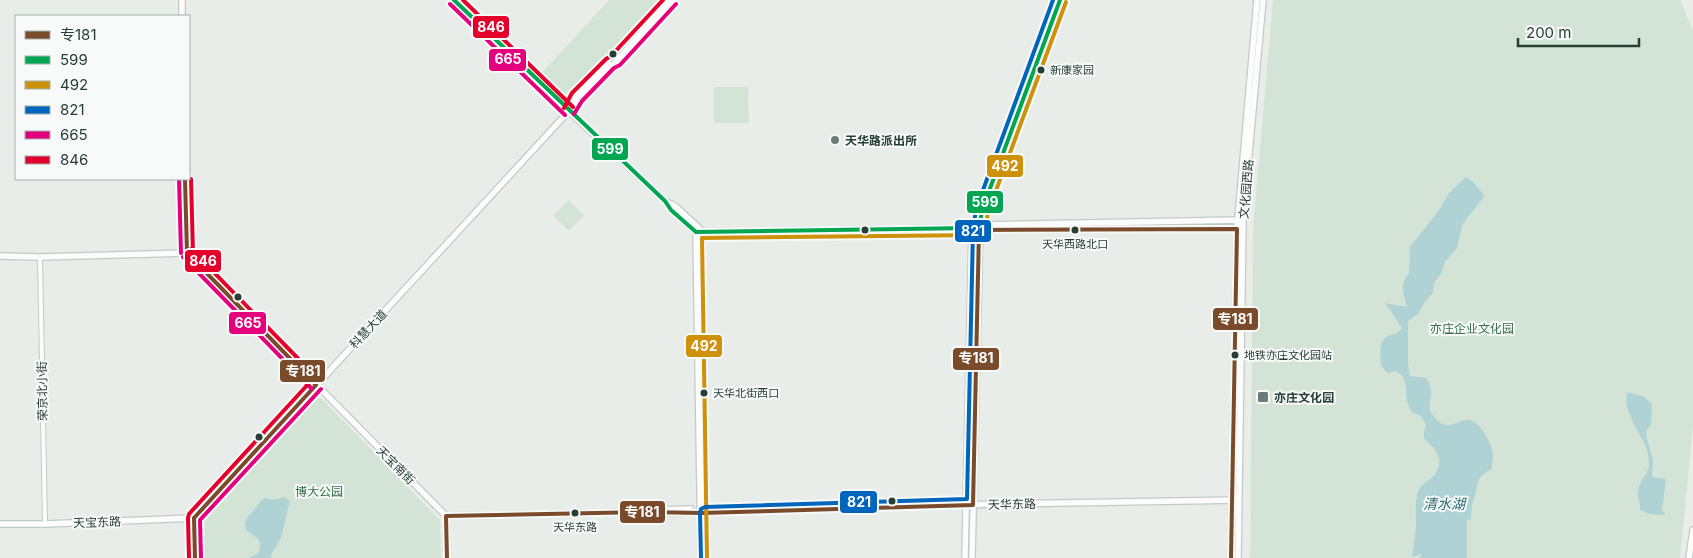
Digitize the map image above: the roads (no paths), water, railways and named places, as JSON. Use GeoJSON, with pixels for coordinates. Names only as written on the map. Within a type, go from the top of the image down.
{"type":"FeatureCollection","features":[{"type":"Feature","properties":{"kind":"street"},"geometry":{"type":"LineString","coordinates":[[182,0],[182,15]]}},
{"type":"Feature","properties":{"kind":"street"},"geometry":{"type":"LineString","coordinates":[[454,0],[665,201],[671,210],[698,232],[972,228],[1043,224],[1240,220]]}},
{"type":"Feature","properties":{"kind":"street","name":"科慧大道"},"geometry":{"type":"LineString","coordinates":[[194,518],[569,111],[581,101],[671,0]]}},
{"type":"Feature","properties":{"kind":"street"},"geometry":{"type":"LineString","coordinates":[[965,558],[972,228],[976,211],[1054,0]]}},
{"type":"Feature","properties":{"kind":"street"},"geometry":{"type":"LineString","coordinates":[[972,558],[979,227],[982,210],[1060,0]]}},
{"type":"Feature","properties":{"kind":"street","name":"文化园西路"},"geometry":{"type":"LineString","coordinates":[[1231,558],[1235,500],[1240,220],[1257,0]]}},
{"type":"Feature","properties":{"kind":"street","name":"文化园西路"},"geometry":{"type":"LineString","coordinates":[[1240,220],[1263,0]]}},
{"type":"Feature","properties":{"kind":"street"},"geometry":{"type":"LineString","coordinates":[[2,257],[40,258],[187,254],[185,180]]}},
{"type":"Feature","properties":{"kind":"street"},"geometry":{"type":"LineString","coordinates":[[979,227],[1240,228]]}},
{"type":"Feature","properties":{"kind":"street"},"geometry":{"type":"LineString","coordinates":[[698,232],[703,511],[702,558]]}},
{"type":"Feature","properties":{"kind":"street","name":"天宝南街"},"geometry":{"type":"LineString","coordinates":[[187,254],[446,516]]}},
{"type":"Feature","properties":{"kind":"street","name":"荣京北小街"},"geometry":{"type":"LineString","coordinates":[[40,258],[45,524]]}},
{"type":"Feature","properties":{"kind":"street","name":"文化园西路"},"geometry":{"type":"LineString","coordinates":[[1235,500],[1238,558]]}},
{"type":"Feature","properties":{"kind":"street","name":"天华东路"},"geometry":{"type":"LineString","coordinates":[[446,516],[660,513],[742,508],[755,510],[1235,500]]}},
{"type":"Feature","properties":{"kind":"street"},"geometry":{"type":"LineString","coordinates":[[703,511],[706,558]]}},
{"type":"Feature","properties":{"kind":"street"},"geometry":{"type":"LineString","coordinates":[[446,516],[447,558]]}},
{"type":"Feature","properties":{"kind":"street"},"geometry":{"type":"LineString","coordinates":[[194,518],[195,558]]}},
{"type":"Feature","properties":{"kind":"street","name":"天宝东路"},"geometry":{"type":"LineString","coordinates":[[0,524],[194,518]]}},
{"type":"Feature","properties":{"kind":"street"},"geometry":{"type":"LineString","coordinates":[[1689,558],[1693,530]]}},
{"type":"Feature","properties":{"kind":"water","name":"清水湖"},"geometry":{"type":"Polygon","coordinates":[[[1466,177],[1485,196],[1463,223],[1457,248],[1445,262],[1441,274],[1434,283],[1433,293],[1418,314],[1408,321],[1408,364],[1410,376],[1426,378],[1429,384],[1431,389],[1430,408],[1434,417],[1445,425],[1465,420],[1478,424],[1488,438],[1492,449],[1492,469],[1479,479],[1472,504],[1471,520],[1467,519],[1467,558],[1419,558],[1422,554],[1412,557],[1417,495],[1422,486],[1438,470],[1439,460],[1436,451],[1424,439],[1426,425],[1421,416],[1412,412],[1409,407],[1403,377],[1395,371],[1388,373],[1381,366],[1380,350],[1382,342],[1385,338],[1397,333],[1402,328],[1385,303],[1407,307],[1403,289],[1404,281],[1409,273],[1410,247],[1440,209],[1449,193],[1466,177]]]}},
{"type":"Feature","properties":{"kind":"water"},"geometry":{"type":"Polygon","coordinates":[[[1628,392],[1644,397],[1652,404],[1651,425],[1646,431],[1653,459],[1652,477],[1666,479],[1662,511],[1665,512],[1664,515],[1649,514],[1640,510],[1638,491],[1648,470],[1649,460],[1647,450],[1629,413],[1626,398],[1628,392]]]}},
{"type":"Feature","properties":{"kind":"water"},"geometry":{"type":"Polygon","coordinates":[[[284,497],[290,501],[281,538],[271,555],[272,558],[249,558],[259,553],[260,543],[258,539],[247,531],[246,519],[263,499],[284,497]]]}},
{"type":"Feature","properties":{"kind":"place","name":"新康家园"},"geometry":{"type":"Point","coordinates":[1041,70]}},
{"type":"Feature","properties":{"kind":"place","name":"天华路派出所"},"geometry":{"type":"Point","coordinates":[835,140]}},
{"type":"Feature","properties":{"kind":"place","name":"天华西路北口"},"geometry":{"type":"Point","coordinates":[1075,230]}},
{"type":"Feature","properties":{"kind":"place","name":"地铁亦庄文化园站"},"geometry":{"type":"Point","coordinates":[1235,355]}},
{"type":"Feature","properties":{"kind":"place","name":"天华北街西口"},"geometry":{"type":"Point","coordinates":[704,393]}},
{"type":"Feature","properties":{"kind":"place","name":"亦庄文化园"},"geometry":{"type":"Point","coordinates":[1263,397]}},
{"type":"Feature","properties":{"kind":"place","name":"天华东路"},"geometry":{"type":"Point","coordinates":[575,513]}},
{"type":"Feature","properties":{"kind":"park label","name":"亦庄企业文化园"},"geometry":{"type":"Point","coordinates":[1472,328]}},
{"type":"Feature","properties":{"kind":"park label","name":"博大公园"},"geometry":{"type":"Point","coordinates":[319,491]}}]}
